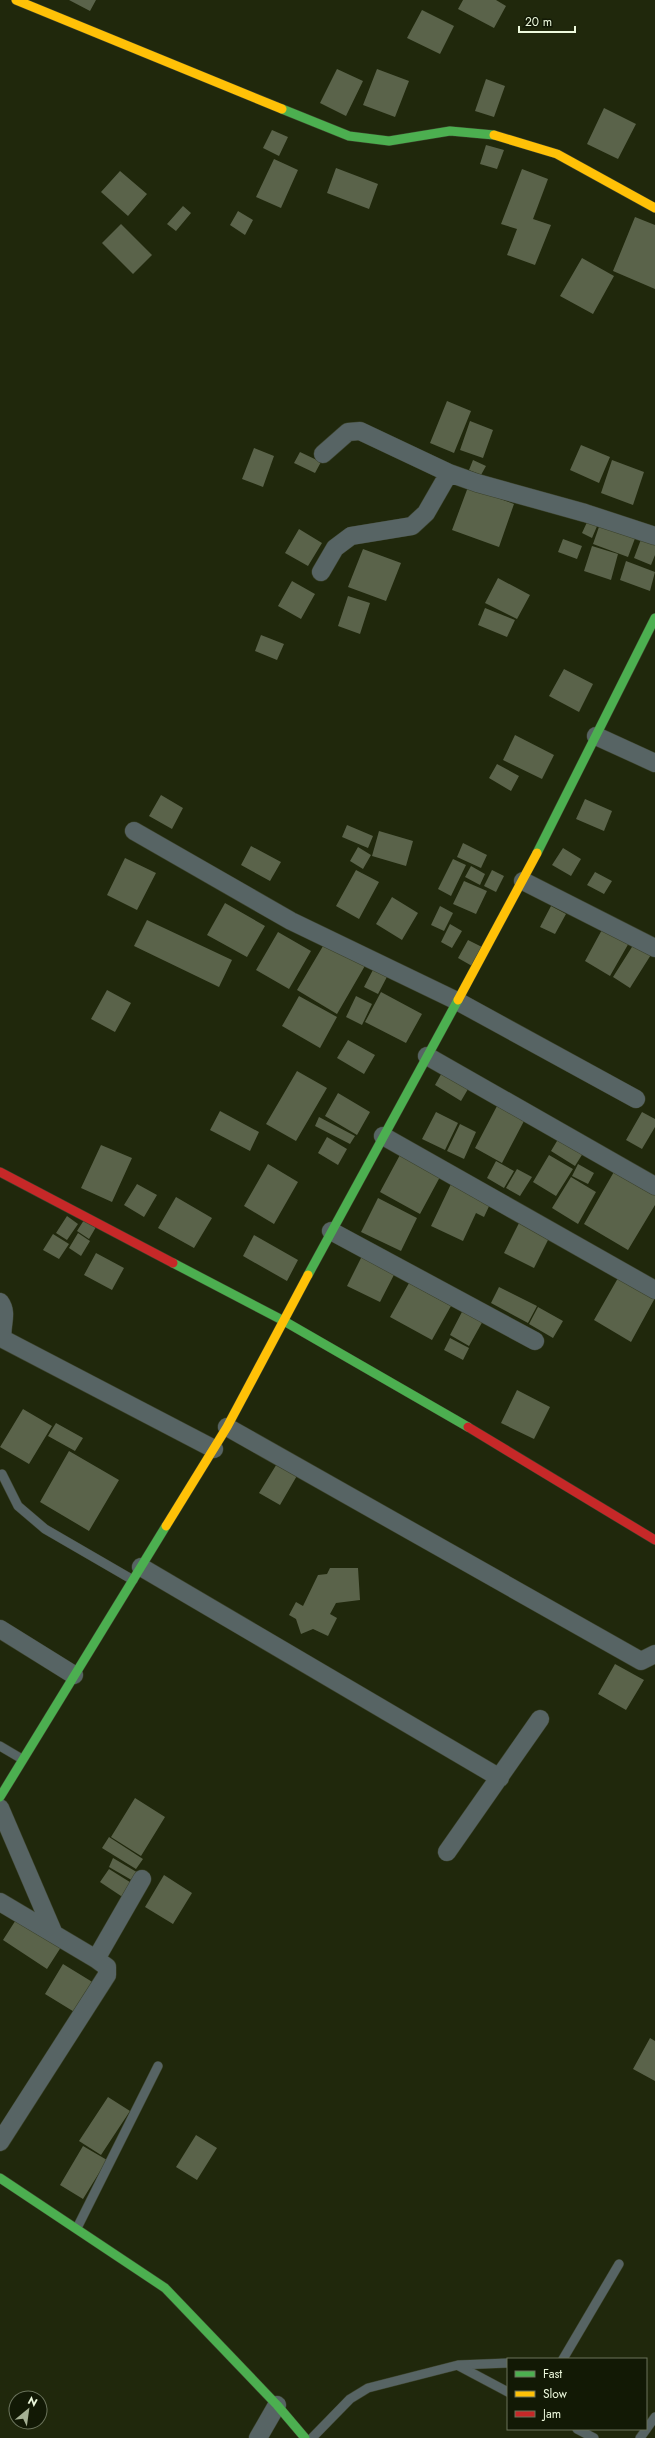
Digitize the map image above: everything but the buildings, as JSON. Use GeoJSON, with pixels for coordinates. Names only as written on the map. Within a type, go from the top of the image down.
{"type":"FeatureCollection","features":[{"type":"Feature","properties":{"kind":"street"},"geometry":{"type":"LineString","coordinates":[[16,0],[349,136],[389,141],[450,131],[502,136],[557,154],[655,208]]}},
{"type":"Feature","properties":{"kind":"street"},"geometry":{"type":"LineString","coordinates":[[323,454],[348,432],[360,431],[449,473],[655,536]]}},
{"type":"Feature","properties":{"kind":"street"},"geometry":{"type":"LineString","coordinates":[[321,572],[335,548],[352,536],[412,526],[426,513],[449,473]]}},
{"type":"Feature","properties":{"kind":"street"},"geometry":{"type":"LineString","coordinates":[[0,1797],[227,1428],[331,1231],[523,881],[655,618]]}},
{"type":"Feature","properties":{"kind":"street"},"geometry":{"type":"LineString","coordinates":[[596,736],[655,763]]}},
{"type":"Feature","properties":{"kind":"street"},"geometry":{"type":"LineString","coordinates":[[134,832],[291,921],[457,1001],[636,1099]]}},
{"type":"Feature","properties":{"kind":"street"},"geometry":{"type":"LineString","coordinates":[[523,881],[655,948]]}},
{"type":"Feature","properties":{"kind":"street"},"geometry":{"type":"LineString","coordinates":[[427,1056],[655,1186]]}},
{"type":"Feature","properties":{"kind":"street"},"geometry":{"type":"LineString","coordinates":[[383,1136],[655,1290]]}},
{"type":"Feature","properties":{"kind":"street"},"geometry":{"type":"LineString","coordinates":[[0,1172],[284,1320],[543,1471],[655,1540]]}},
{"type":"Feature","properties":{"kind":"street"},"geometry":{"type":"LineString","coordinates":[[331,1231],[535,1342]]}},
{"type":"Feature","properties":{"kind":"street"},"geometry":{"type":"LineString","coordinates":[[0,1302],[4,1311],[1,1335],[3,1339],[214,1449]]}},
{"type":"Feature","properties":{"kind":"street"},"geometry":{"type":"LineString","coordinates":[[227,1428],[641,1661],[655,1654]]}},
{"type":"Feature","properties":{"kind":"street"},"geometry":{"type":"LineString","coordinates":[[137,1573],[500,1778]]}},
{"type":"Feature","properties":{"kind":"street"},"geometry":{"type":"LineString","coordinates":[[0,1630],[74,1675]]}},
{"type":"Feature","properties":{"kind":"street"},"geometry":{"type":"LineString","coordinates":[[447,1852],[540,1719]]}},
{"type":"Feature","properties":{"kind":"street"},"geometry":{"type":"LineString","coordinates":[[0,1808],[54,1934]]}},
{"type":"Feature","properties":{"kind":"street"},"geometry":{"type":"LineString","coordinates":[[96,1959],[142,1879]]}},
{"type":"Feature","properties":{"kind":"street"},"geometry":{"type":"LineString","coordinates":[[0,1902],[107,1967],[105,1981],[0,2142]]}},
{"type":"Feature","properties":{"kind":"street"},"geometry":{"type":"LineString","coordinates":[[0,2178],[78,2228],[165,2288],[277,2405],[305,2438]]}},
{"type":"Feature","properties":{"kind":"street"},"geometry":{"type":"LineString","coordinates":[[258,2438],[277,2405]]}},
{"type":"Feature","properties":{"kind":"lane"},"geometry":{"type":"LineString","coordinates":[[2,1474],[18,1506],[45,1529],[137,1573]]}},
{"type":"Feature","properties":{"kind":"lane"},"geometry":{"type":"LineString","coordinates":[[0,1746],[22,1759]]}},
{"type":"Feature","properties":{"kind":"lane"},"geometry":{"type":"LineString","coordinates":[[78,2228],[158,2066]]}},
{"type":"Feature","properties":{"kind":"lane"},"geometry":{"type":"LineString","coordinates":[[564,2358],[619,2264]]}},
{"type":"Feature","properties":{"kind":"lane"},"geometry":{"type":"LineString","coordinates":[[312,2438],[350,2399],[368,2388],[458,2365],[507,2363]]}},
{"type":"Feature","properties":{"kind":"lane"},"geometry":{"type":"LineString","coordinates":[[458,2365],[507,2391]]}},
{"type":"Feature","properties":{"kind":"lane"},"geometry":{"type":"LineString","coordinates":[[647,2428],[655,2417]]}},
{"type":"Feature","properties":{"kind":"lane"},"geometry":{"type":"LineString","coordinates":[[579,2430],[594,2438]]}},
{"type":"Feature","properties":{"kind":"traffic: fast"},"geometry":{"type":"LineString","coordinates":[[282,109],[349,136],[389,141],[450,131],[494,135]]}},
{"type":"Feature","properties":{"kind":"traffic: fast"},"geometry":{"type":"LineString","coordinates":[[537,853],[655,618]]}},
{"type":"Feature","properties":{"kind":"traffic: fast"},"geometry":{"type":"LineString","coordinates":[[308,1275],[458,1000]]}},
{"type":"Feature","properties":{"kind":"traffic: fast"},"geometry":{"type":"LineString","coordinates":[[173,1263],[284,1321],[468,1427]]}},
{"type":"Feature","properties":{"kind":"traffic: fast"},"geometry":{"type":"LineString","coordinates":[[0,1797],[166,1526]]}},
{"type":"Feature","properties":{"kind":"traffic: fast"},"geometry":{"type":"LineString","coordinates":[[0,2178],[165,2288],[277,2405],[305,2438]]}},
{"type":"Feature","properties":{"kind":"traffic: slow"},"geometry":{"type":"LineString","coordinates":[[16,0],[282,109]]}},
{"type":"Feature","properties":{"kind":"traffic: slow"},"geometry":{"type":"LineString","coordinates":[[494,135],[557,154],[655,208]]}},
{"type":"Feature","properties":{"kind":"traffic: slow"},"geometry":{"type":"LineString","coordinates":[[458,1000],[537,853]]}},
{"type":"Feature","properties":{"kind":"traffic: slow"},"geometry":{"type":"LineString","coordinates":[[166,1526],[227,1427],[308,1275]]}},
{"type":"Feature","properties":{"kind":"traffic: jam"},"geometry":{"type":"LineString","coordinates":[[0,1172],[173,1263]]}},
{"type":"Feature","properties":{"kind":"traffic: jam"},"geometry":{"type":"LineString","coordinates":[[468,1427],[655,1540]]}}]}
